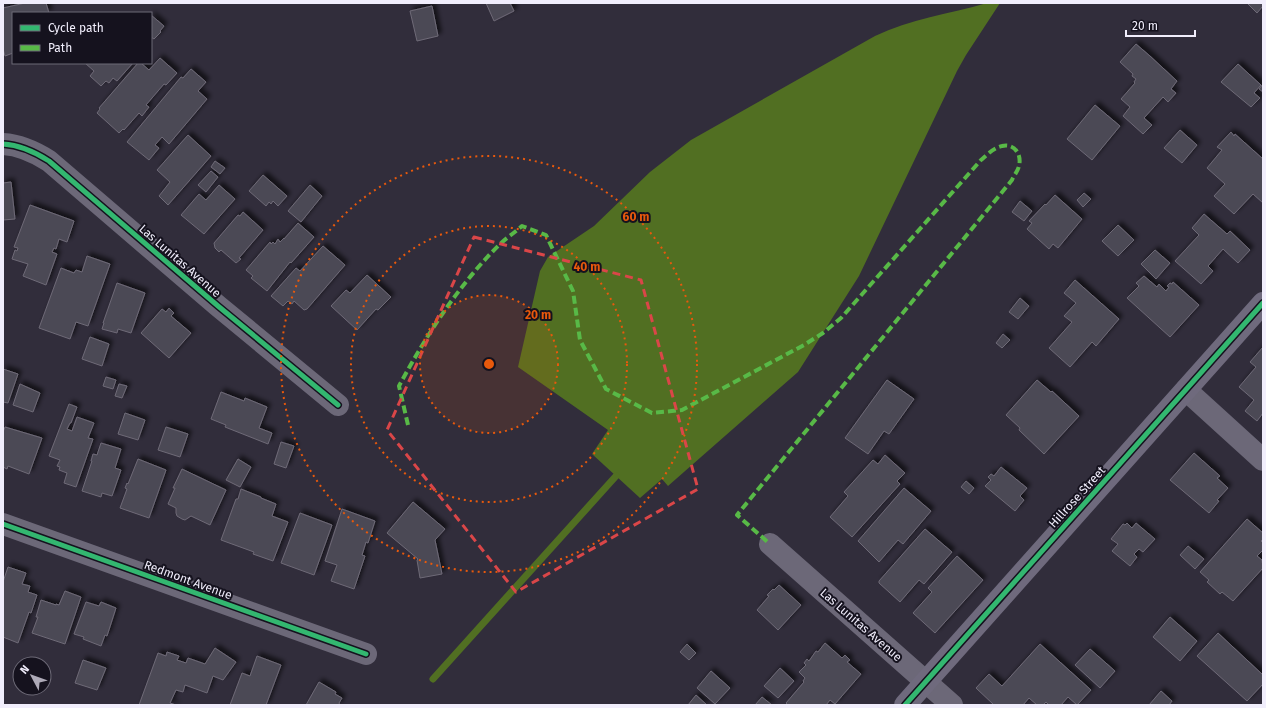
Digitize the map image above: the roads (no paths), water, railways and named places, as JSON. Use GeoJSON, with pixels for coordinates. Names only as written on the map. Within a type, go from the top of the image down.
{"type":"FeatureCollection","features":[{"type":"Feature","properties":{"kind":"street","name":"Las Lunitas Avenue"},"geometry":{"type":"LineString","coordinates":[[3,144],[23,148],[36,153],[49,161],[218,306],[338,404]]}},
{"type":"Feature","properties":{"kind":"street","name":"Hillrose Street"},"geometry":{"type":"LineString","coordinates":[[905,705],[1263,303]]}},
{"type":"Feature","properties":{"kind":"street"},"geometry":{"type":"LineString","coordinates":[[1186,390],[1263,460]]}},
{"type":"Feature","properties":{"kind":"street","name":"Redmont Avenue"},"geometry":{"type":"LineString","coordinates":[[3,524],[366,654]]}},
{"type":"Feature","properties":{"kind":"street","name":"Las Lunitas Avenue"},"geometry":{"type":"LineString","coordinates":[[770,544],[952,705]]}},
{"type":"Feature","properties":{"kind":"waterway"},"geometry":{"type":"LineString","coordinates":[[433,679],[616,476]]}}]}
